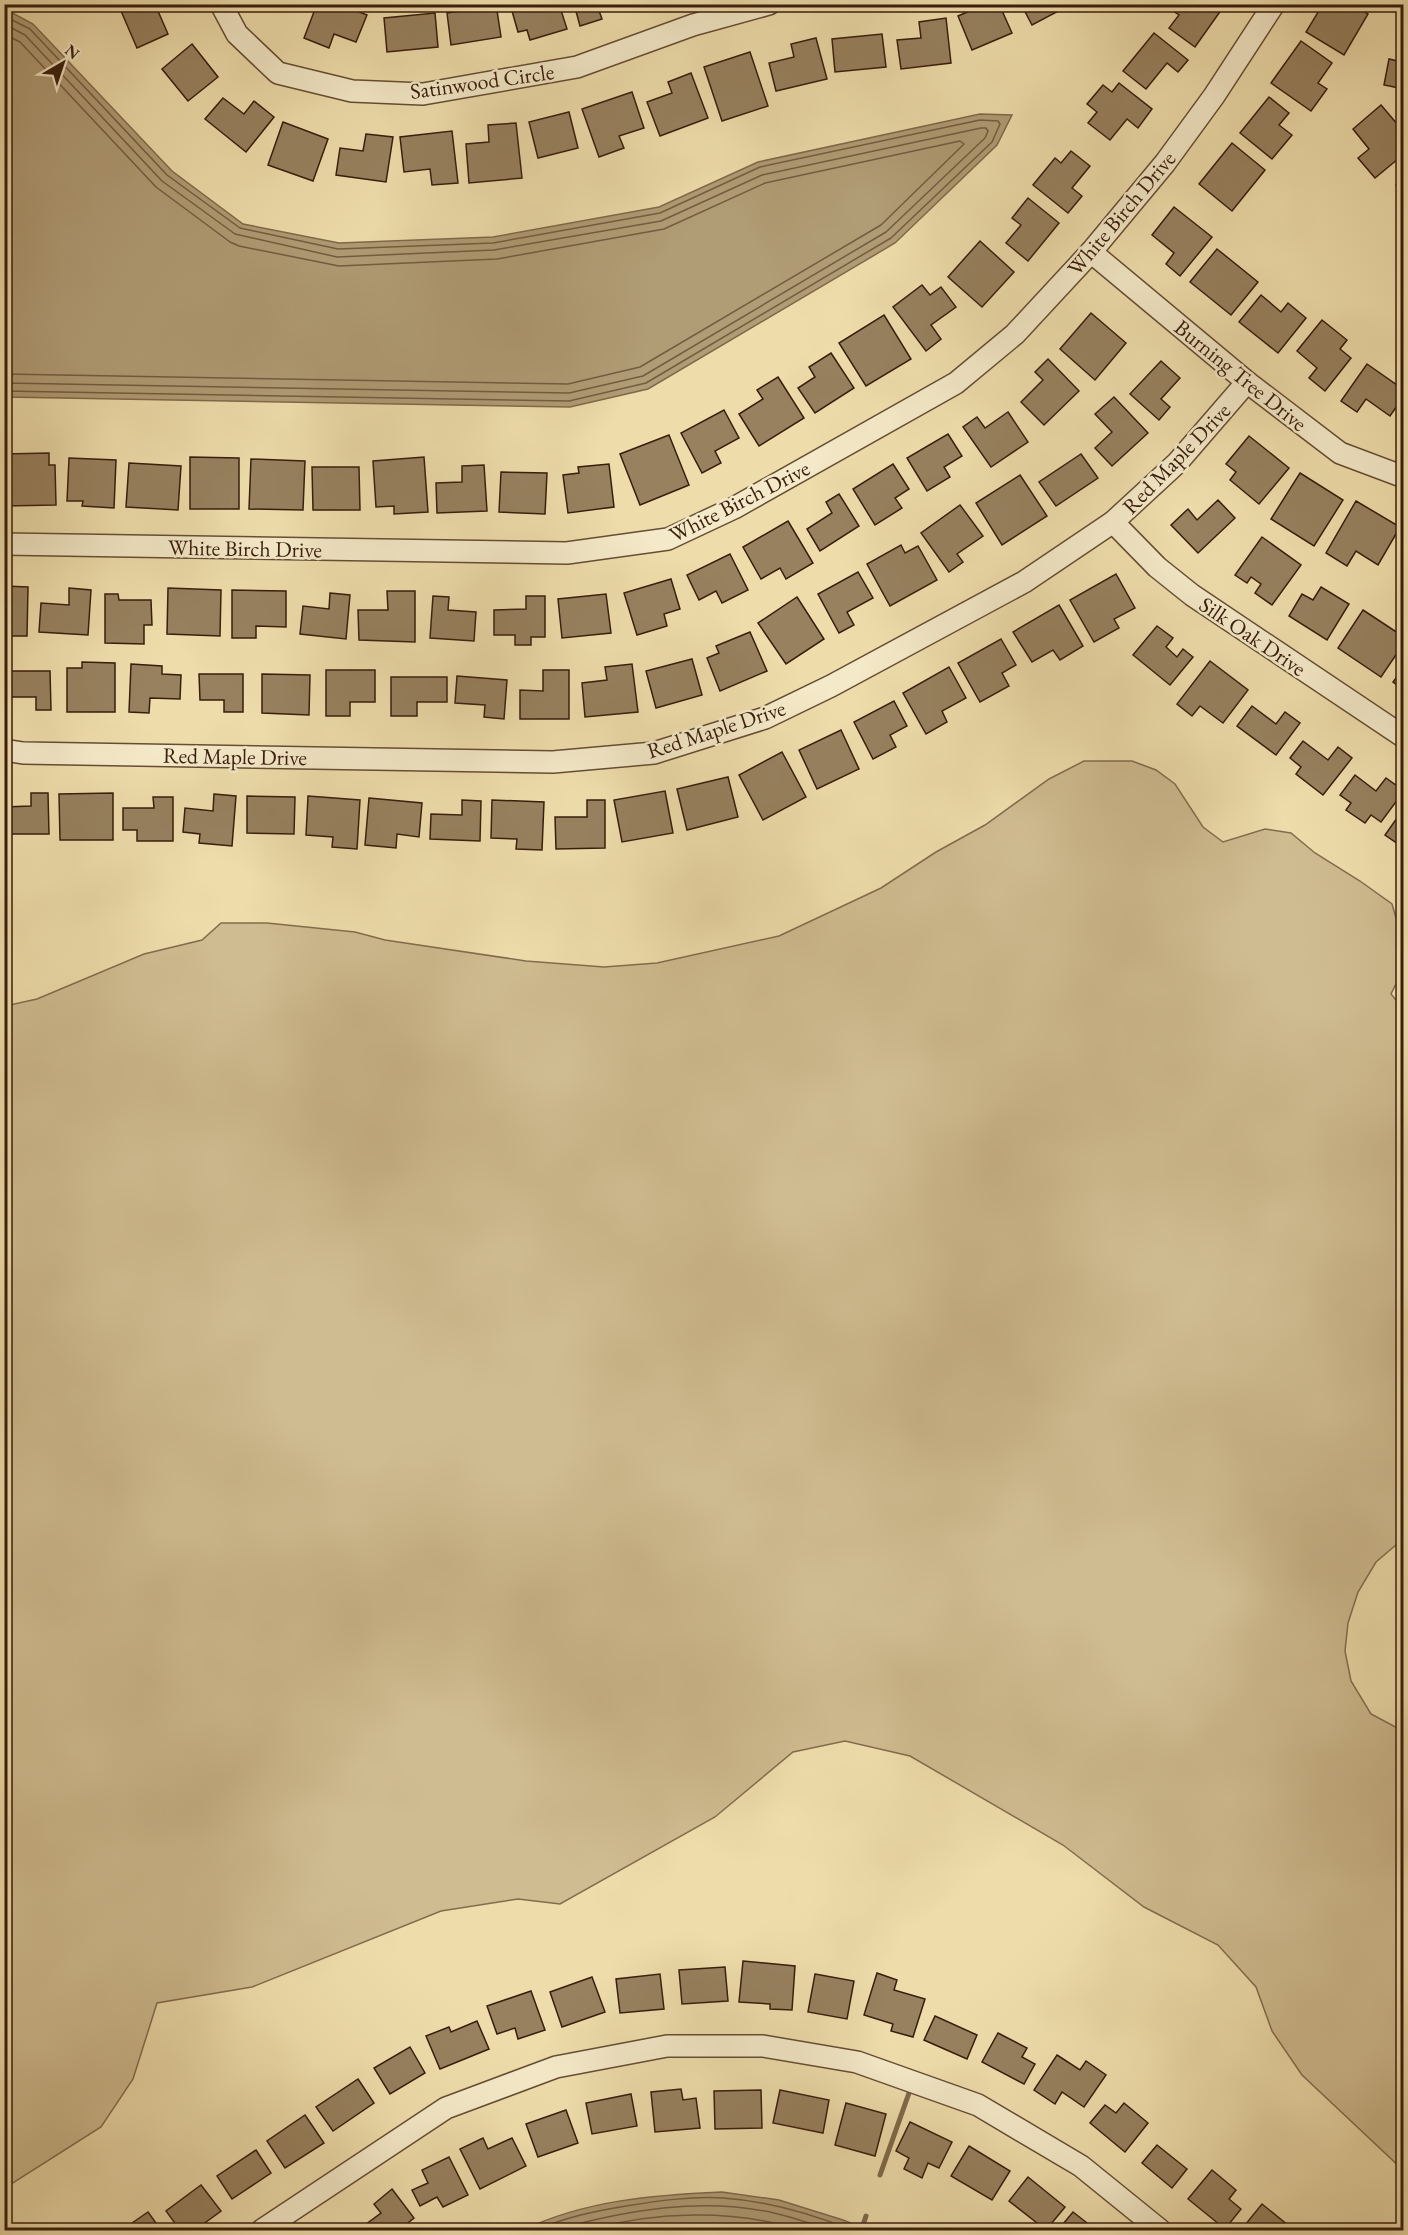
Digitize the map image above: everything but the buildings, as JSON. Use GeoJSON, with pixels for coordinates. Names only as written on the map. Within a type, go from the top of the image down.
{"type":"FeatureCollection","features":[{"type":"Feature","properties":{"kind":"street","name":"Satinwood Circle"},"geometry":{"type":"LineString","coordinates":[[221,4],[237,34],[278,73],[352,91],[423,94],[577,67],[693,25],[769,4]]}},
{"type":"Feature","properties":{"kind":"street","name":"White Birch Drive"},"geometry":{"type":"LineString","coordinates":[[4,544],[567,553],[668,539],[734,508],[956,383],[1015,334],[1091,252],[1165,163],[1214,96],[1274,4]]}},
{"type":"Feature","properties":{"kind":"street","name":"Burning Tree Drive"},"geometry":{"type":"LineString","coordinates":[[1091,252],[1247,382],[1340,453],[1404,477]]}},
{"type":"Feature","properties":{"kind":"street","name":"Red Maple Drive"},"geometry":{"type":"LineString","coordinates":[[4,750],[35,753],[553,762],[654,753],[765,718],[831,686],[1024,582],[1113,522],[1178,463],[1247,382]]}},
{"type":"Feature","properties":{"kind":"street","name":"Silk Oak Drive"},"geometry":{"type":"LineString","coordinates":[[1113,522],[1157,567],[1192,595],[1404,737]]}},
{"type":"Feature","properties":{"kind":"street"},"geometry":{"type":"LineString","coordinates":[[262,2230],[446,2108],[556,2067],[667,2046],[763,2046],[857,2062],[978,2105],[1081,2166],[1160,2230]]}},
{"type":"Feature","properties":{"kind":"shaded area"},"geometry":{"type":"Polygon","coordinates":[[[1084,761],[1132,761],[1156,770],[1175,784],[1203,827],[1223,842],[1265,829],[1291,833],[1315,853],[1392,904],[1403,942],[1404,968],[1391,994],[1404,1010],[1403,1539],[1376,1562],[1358,1592],[1348,1623],[1345,1651],[1351,1681],[1371,1714],[1403,1731],[1403,2170],[1302,2075],[1272,2031],[1256,1987],[1218,1945],[1144,1907],[1063,1845],[910,1756],[845,1741],[793,1752],[715,1817],[560,1904],[518,1899],[441,1911],[252,1987],[157,2003],[133,2079],[101,2127],[5,2188],[5,1006],[37,999],[144,954],[202,940],[221,923],[267,923],[355,932],[385,940],[526,961],[604,967],[657,963],[779,936],[881,888],[936,852],[985,825],[1049,779],[1084,761]]]}},
{"type":"Feature","properties":{"kind":"water"},"geometry":{"type":"Polygon","coordinates":[[[5,9],[33,24],[172,171],[243,224],[339,243],[493,237],[659,207],[758,162],[980,114],[1012,115],[997,145],[895,243],[648,389],[570,407],[5,397],[5,9]]]}},
{"type":"Feature","properties":{"kind":"water"},"geometry":{"type":"Polygon","coordinates":[[[722,2192],[779,2200],[868,2230],[523,2230],[571,2212],[621,2201],[722,2192]]]}},
{"type":"Feature","properties":{"kind":"waterway"},"geometry":{"type":"LineString","coordinates":[[880,2175],[909,2093]]}},
{"type":"Feature","properties":{"kind":"waterway"},"geometry":{"type":"LineString","coordinates":[[862,2228],[866,2216]]}}]}
